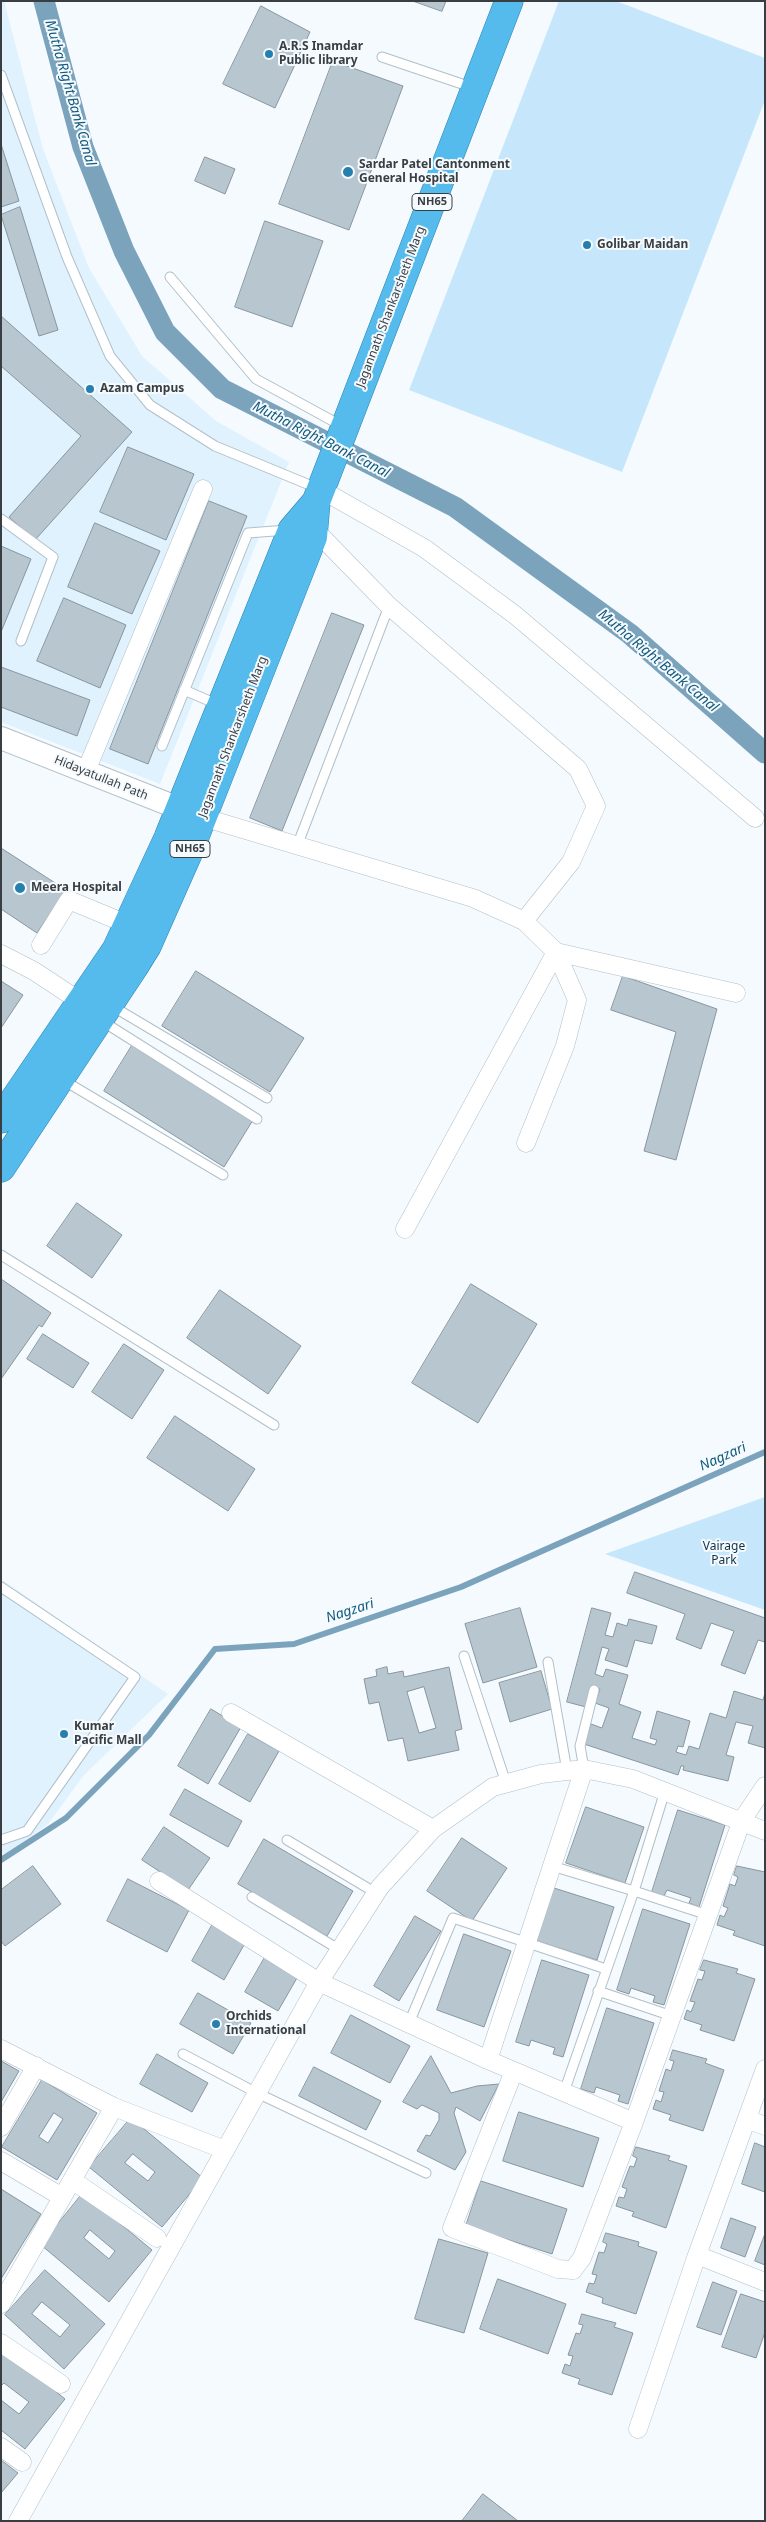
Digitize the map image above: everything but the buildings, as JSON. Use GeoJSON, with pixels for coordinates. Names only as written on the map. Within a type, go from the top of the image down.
{"type":"FeatureCollection","features":[{"type":"Feature","properties":{"kind":"highway","name":"Jagannath Shankarsheth Marg"},"geometry":{"type":"LineString","coordinates":[[190,813],[220,705],[310,512],[509,1]]}},
{"type":"Feature","properties":{"kind":"highway","name":"Jagannath Shankarsheth Marg"},"geometry":{"type":"LineString","coordinates":[[1,1168],[60,1079],[134,934],[313,536],[310,512]]}},
{"type":"Feature","properties":{"kind":"highway","name":"Jagannath Shankarsheth Marg"},"geometry":{"type":"LineString","coordinates":[[1,1119],[97,1008]]}},
{"type":"Feature","properties":{"kind":"street"},"geometry":{"type":"LineString","coordinates":[[86,771],[202,489]]}},
{"type":"Feature","properties":{"kind":"street"},"geometry":{"type":"LineString","coordinates":[[310,512],[389,606],[578,769],[596,806],[572,862],[524,921]]}},
{"type":"Feature","properties":{"kind":"street"},"geometry":{"type":"LineString","coordinates":[[310,512],[424,548],[515,616],[755,818]]}},
{"type":"Feature","properties":{"kind":"street","name":"Hidayatullah Path"},"geometry":{"type":"LineString","coordinates":[[1,738],[190,813]]}},
{"type":"Feature","properties":{"kind":"street"},"geometry":{"type":"LineString","coordinates":[[190,813],[474,898],[524,921],[556,952],[577,1000],[565,1046],[526,1143]]}},
{"type":"Feature","properties":{"kind":"street"},"geometry":{"type":"LineString","coordinates":[[41,945],[69,900],[134,934]]}},
{"type":"Feature","properties":{"kind":"street"},"geometry":{"type":"LineString","coordinates":[[556,952],[736,993]]}},
{"type":"Feature","properties":{"kind":"street"},"geometry":{"type":"LineString","coordinates":[[405,1229],[556,952]]}},
{"type":"Feature","properties":{"kind":"street"},"geometry":{"type":"LineString","coordinates":[[1,954],[97,1008]]}},
{"type":"Feature","properties":{"kind":"street"},"geometry":{"type":"LineString","coordinates":[[231,1713],[433,1829]]}},
{"type":"Feature","properties":{"kind":"street"},"geometry":{"type":"LineString","coordinates":[[488,2060],[552,1866],[575,1770]]}},
{"type":"Feature","properties":{"kind":"street"},"geometry":{"type":"LineString","coordinates":[[18,2521],[319,1982],[376,1894],[433,1829],[492,1787],[541,1774],[575,1770],[633,1779],[742,1820],[765,1831]]}},
{"type":"Feature","properties":{"kind":"street"},"geometry":{"type":"LineString","coordinates":[[514,2071],[452,2228],[558,2269],[573,2270],[582,2258],[634,2122],[742,1820],[765,1786]]}},
{"type":"Feature","properties":{"kind":"street"},"geometry":{"type":"LineString","coordinates":[[159,1881],[319,1982],[488,2060],[634,2122]]}},
{"type":"Feature","properties":{"kind":"street"},"geometry":{"type":"LineString","coordinates":[[1,2049],[114,2107],[225,2150]]}},
{"type":"Feature","properties":{"kind":"street"},"geometry":{"type":"LineString","coordinates":[[1,2127],[36,2066]]}},
{"type":"Feature","properties":{"kind":"street"},"geometry":{"type":"LineString","coordinates":[[638,2429],[697,2255],[765,2069]]}},
{"type":"Feature","properties":{"kind":"street"},"geometry":{"type":"LineString","coordinates":[[3,2296],[114,2107]]}},
{"type":"Feature","properties":{"kind":"street"},"geometry":{"type":"LineString","coordinates":[[746,2119],[765,2126]]}},
{"type":"Feature","properties":{"kind":"street"},"geometry":{"type":"LineString","coordinates":[[1,2161],[62,2198]]}},
{"type":"Feature","properties":{"kind":"street"},"geometry":{"type":"LineString","coordinates":[[72,2180],[157,2238]]}},
{"type":"Feature","properties":{"kind":"street"},"geometry":{"type":"LineString","coordinates":[[697,2255],[765,2282]]}},
{"type":"Feature","properties":{"kind":"street"},"geometry":{"type":"LineString","coordinates":[[1,2343],[61,2384]]}},
{"type":"Feature","properties":{"kind":"street"},"geometry":{"type":"LineString","coordinates":[[1,2447],[22,2462]]}},
{"type":"Feature","properties":{"kind":"lane"},"geometry":{"type":"LineString","coordinates":[[382,57],[476,89]]}},
{"type":"Feature","properties":{"kind":"lane"},"geometry":{"type":"LineString","coordinates":[[1,75],[67,257],[110,356],[150,405],[310,512]]}},
{"type":"Feature","properties":{"kind":"lane"},"geometry":{"type":"LineString","coordinates":[[170,277],[256,379],[349,415]]}},
{"type":"Feature","properties":{"kind":"lane"},"geometry":{"type":"LineString","coordinates":[[162,746],[248,533],[310,512]]}},
{"type":"Feature","properties":{"kind":"lane"},"geometry":{"type":"LineString","coordinates":[[1,519],[53,557],[21,641]]}},
{"type":"Feature","properties":{"kind":"lane"},"geometry":{"type":"LineString","coordinates":[[297,846],[389,606]]}},
{"type":"Feature","properties":{"kind":"lane"},"geometry":{"type":"LineString","coordinates":[[184,690],[220,705]]}},
{"type":"Feature","properties":{"kind":"lane"},"geometry":{"type":"LineString","coordinates":[[97,1008],[267,1098]]}},
{"type":"Feature","properties":{"kind":"lane"},"geometry":{"type":"LineString","coordinates":[[97,1008],[257,1119]]}},
{"type":"Feature","properties":{"kind":"lane"},"geometry":{"type":"LineString","coordinates":[[60,1079],[223,1176]]}},
{"type":"Feature","properties":{"kind":"lane"},"geometry":{"type":"LineString","coordinates":[[1,1255],[274,1425]]}},
{"type":"Feature","properties":{"kind":"lane"},"geometry":{"type":"LineString","coordinates":[[1,1587],[135,1677],[27,1831],[1,1840]]}},
{"type":"Feature","properties":{"kind":"lane"},"geometry":{"type":"LineString","coordinates":[[464,1656],[506,1783]]}},
{"type":"Feature","properties":{"kind":"lane"},"geometry":{"type":"LineString","coordinates":[[548,1662],[575,1770]]}},
{"type":"Feature","properties":{"kind":"lane"},"geometry":{"type":"LineString","coordinates":[[575,1770],[594,1690]]}},
{"type":"Feature","properties":{"kind":"lane"},"geometry":{"type":"LineString","coordinates":[[564,2092],[634,1891],[665,1791]]}},
{"type":"Feature","properties":{"kind":"lane"},"geometry":{"type":"LineString","coordinates":[[287,1840],[376,1894]]}},
{"type":"Feature","properties":{"kind":"lane"},"geometry":{"type":"LineString","coordinates":[[552,1866],[708,1915]]}},
{"type":"Feature","properties":{"kind":"lane"},"geometry":{"type":"LineString","coordinates":[[252,1898],[340,1950]]}},
{"type":"Feature","properties":{"kind":"lane"},"geometry":{"type":"LineString","coordinates":[[409,2023],[453,1918],[606,1969]]}},
{"type":"Feature","properties":{"kind":"lane"},"geometry":{"type":"LineString","coordinates":[[598,1992],[672,2016]]}},
{"type":"Feature","properties":{"kind":"lane"},"geometry":{"type":"LineString","coordinates":[[183,2054],[257,2093],[426,2173]]}},
{"type":"Feature","properties":{"kind":"shaded area","name":"Azam Campus"},"geometry":{"type":"Polygon","coordinates":[[[1,1],[4,1],[43,149],[89,268],[142,356],[216,421],[289,462],[160,784],[1,722],[1,1]]]}},
{"type":"Feature","properties":{"kind":"shaded area","name":"Kumar Pacific Mall"},"geometry":{"type":"Polygon","coordinates":[[[1,1579],[168,1694],[84,1775],[48,1824],[13,1849],[1,1855],[1,1579]]]}},
{"type":"Feature","properties":{"kind":"green space","name":"Golibar Maidan"},"geometry":{"type":"Polygon","coordinates":[[[559,1],[616,1],[765,58],[765,100],[622,472],[409,390],[559,1]]]}},
{"type":"Feature","properties":{"kind":"green space","name":"Vairage Park"},"geometry":{"type":"Polygon","coordinates":[[[765,1497],[765,1610],[605,1554],[765,1497]]]}},
{"type":"Feature","properties":{"kind":"waterway","name":"Mutha Right Bank Canal"},"geometry":{"type":"LineString","coordinates":[[44,1],[83,147],[124,251],[165,332],[222,389],[455,507],[630,634],[765,753]]}},
{"type":"Feature","properties":{"kind":"waterway","name":"Nagzari"},"geometry":{"type":"LineString","coordinates":[[1,1860],[66,1818],[149,1735],[215,1649],[294,1644],[461,1587],[765,1452]]}},
{"type":"Feature","properties":{"kind":"place","name":"A.R.S Inamdar Public library"},"geometry":{"type":"Point","coordinates":[269,54]}},
{"type":"Feature","properties":{"kind":"place","name":"Sardar Patel Cantonment General Hospital"},"geometry":{"type":"Point","coordinates":[348,172]}},
{"type":"Feature","properties":{"kind":"place","name":"Golibar Maidan"},"geometry":{"type":"Point","coordinates":[587,245]}},
{"type":"Feature","properties":{"kind":"place","name":"Azam Campus"},"geometry":{"type":"Point","coordinates":[90,389]}},
{"type":"Feature","properties":{"kind":"place","name":"Meera Hospital"},"geometry":{"type":"Point","coordinates":[20,888]}},
{"type":"Feature","properties":{"kind":"place","name":"Kumar Pacific Mall"},"geometry":{"type":"Point","coordinates":[64,1734]}},
{"type":"Feature","properties":{"kind":"place","name":"Orchids International"},"geometry":{"type":"Point","coordinates":[216,2024]}}]}
